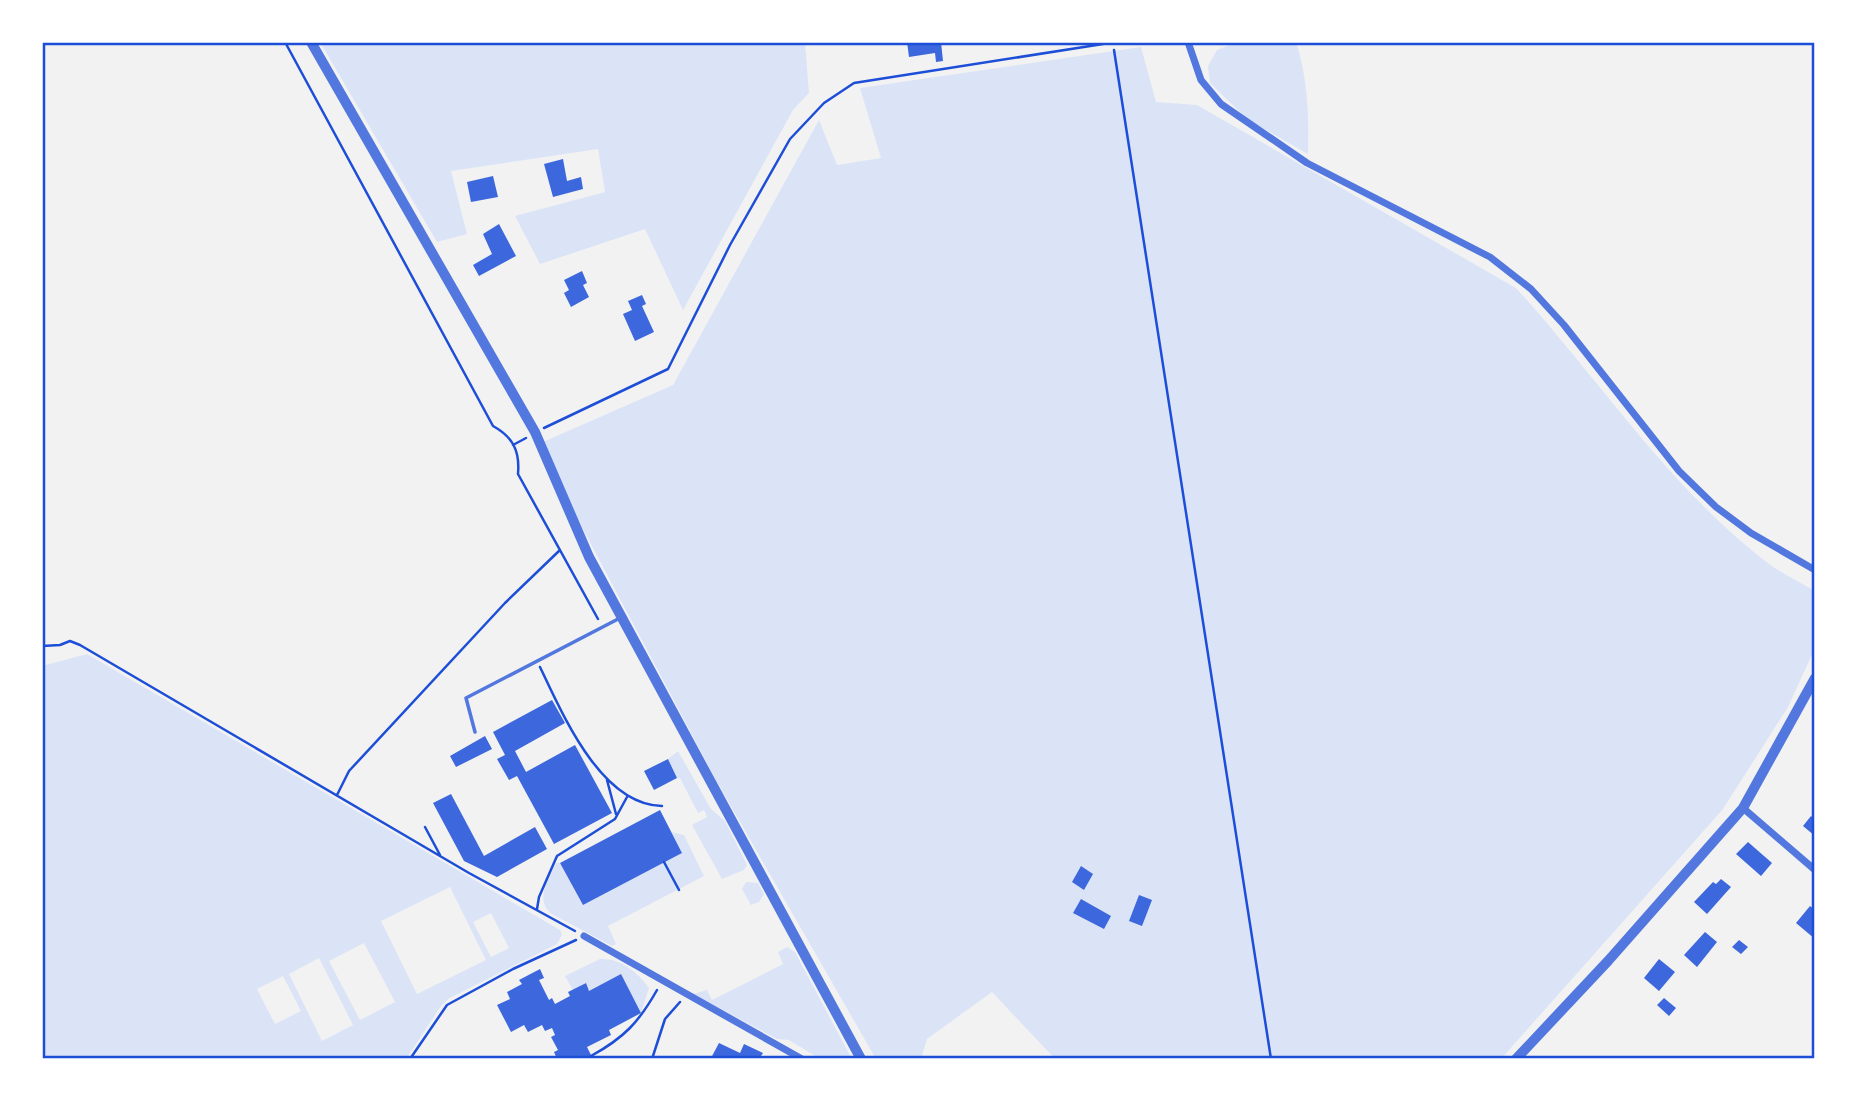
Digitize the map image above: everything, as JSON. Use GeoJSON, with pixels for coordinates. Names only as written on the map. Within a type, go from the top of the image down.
{"type":"FeatureCollection","features":[{"type":"Feature","properties":{"kind":"street"},"geometry":{"type":"LineString","coordinates":[[311,42],[535,432],[589,557],[861,1059]]}},
{"type":"Feature","properties":{"kind":"street"},"geometry":{"type":"LineString","coordinates":[[1188,42],[1201,80],[1221,104],[1307,163],[1490,257],[1531,289],[1564,325],[1679,471],[1716,507],[1751,533],[1815,570]]}},
{"type":"Feature","properties":{"kind":"street"},"geometry":{"type":"LineString","coordinates":[[1516,1059],[1603,967],[1743,808],[1815,678]]}},
{"type":"Feature","properties":{"kind":"street"},"geometry":{"type":"LineString","coordinates":[[1743,808],[1815,870]]}},
{"type":"Feature","properties":{"kind":"street"},"geometry":{"type":"LineString","coordinates":[[584,936],[802,1059]]}},
{"type":"Feature","properties":{"kind":"lane"},"geometry":{"type":"LineString","coordinates":[[475,732],[466,698],[622,617]]}},
{"type":"Feature","properties":{"kind":"path"},"geometry":{"type":"LineString","coordinates":[[285,42],[492,426],[506,433],[519,457],[518,474],[603,627]]}},
{"type":"Feature","properties":{"kind":"path"},"geometry":{"type":"LineString","coordinates":[[535,432],[668,369],[730,245],[790,139],[824,103],[854,83],[1113,42],[1270,1059]]}},
{"type":"Feature","properties":{"kind":"path"},"geometry":{"type":"LineString","coordinates":[[337,795],[349,771],[505,603],[560,550]]}},
{"type":"Feature","properties":{"kind":"path"},"geometry":{"type":"LineString","coordinates":[[42,646],[60,645],[70,641],[80,645],[440,856],[584,936]]}},
{"type":"Feature","properties":{"kind":"path"},"geometry":{"type":"LineString","coordinates":[[537,661],[571,726],[607,780],[627,796],[650,805],[662,806]]}},
{"type":"Feature","properties":{"kind":"path"},"geometry":{"type":"LineString","coordinates":[[607,780],[617,816]]}},
{"type":"Feature","properties":{"kind":"path"},"geometry":{"type":"LineString","coordinates":[[537,909],[539,897],[557,856],[617,816],[627,796]]}},
{"type":"Feature","properties":{"kind":"path"},"geometry":{"type":"LineString","coordinates":[[425,827],[440,856]]}},
{"type":"Feature","properties":{"kind":"path"},"geometry":{"type":"LineString","coordinates":[[664,862],[679,890]]}},
{"type":"Feature","properties":{"kind":"path"},"geometry":{"type":"LineString","coordinates":[[410,1059],[447,1005],[513,969],[584,936]]}},
{"type":"Feature","properties":{"kind":"path"},"geometry":{"type":"LineString","coordinates":[[592,1056],[614,1044],[628,1031],[640,1018],[663,981]]}},
{"type":"Feature","properties":{"kind":"path"},"geometry":{"type":"LineString","coordinates":[[652,1059],[665,1019],[687,994]]}},
{"type":"Feature","properties":{"kind":"shaded area"},"geometry":{"type":"Polygon","coordinates":[[[320,42],[805,42],[809,93],[793,110],[683,310],[645,229],[540,264],[515,216],[605,192],[598,149],[451,171],[467,234],[437,242],[320,42]]]}},
{"type":"Feature","properties":{"kind":"shaded area"},"geometry":{"type":"Polygon","coordinates":[[[1237,42],[1296,42],[1307,98],[1308,154],[1247,119],[1210,83],[1208,66],[1217,50],[1237,42]]]}},
{"type":"Feature","properties":{"kind":"shaded area"},"geometry":{"type":"Polygon","coordinates":[[[1141,47],[1156,102],[1197,105],[1516,288],[1636,432],[1699,502],[1769,564],[1815,591],[1815,648],[1788,707],[1723,809],[1501,1059],[1055,1059],[992,992],[927,1039],[921,1059],[876,1059],[717,782],[536,445],[673,385],[819,120],[837,165],[881,158],[860,88],[1141,47]]]}},
{"type":"Feature","properties":{"kind":"shaded area"},"geometry":{"type":"Polygon","coordinates":[[[87,654],[560,930],[562,935],[557,944],[448,999],[406,1059],[42,1059],[42,666],[87,654]],[[450,887],[381,921],[417,994],[486,960],[450,887]],[[491,913],[473,922],[491,957],[509,948],[491,913]],[[364,943],[329,961],[360,1020],[395,1002],[364,943]],[[319,958],[289,974],[322,1041],[353,1025],[319,958]],[[283,976],[257,989],[275,1024],[301,1011],[283,976]]]}},
{"type":"Feature","properties":{"kind":"shaded area"},"geometry":{"type":"Polygon","coordinates":[[[678,751],[711,809],[725,821],[747,865],[744,870],[722,879],[692,825],[707,817],[704,810],[698,813],[668,759],[678,751]]]}},
{"type":"Feature","properties":{"kind":"shaded area"},"geometry":{"type":"Polygon","coordinates":[[[672,832],[684,835],[704,876],[608,926],[616,944],[612,946],[550,913],[546,907],[543,895],[556,863],[560,863],[583,905],[682,853],[672,832]]]}},
{"type":"Feature","properties":{"kind":"shaded area"},"geometry":{"type":"Polygon","coordinates":[[[746,882],[758,883],[764,894],[759,902],[751,905],[742,889],[746,882]]]}},
{"type":"Feature","properties":{"kind":"shaded area"},"geometry":{"type":"Polygon","coordinates":[[[787,947],[795,952],[852,1059],[820,1059],[789,1040],[777,1039],[693,994],[707,990],[712,1000],[783,964],[778,952],[787,947]]]}},
{"type":"Feature","properties":{"kind":"shaded area"},"geometry":{"type":"Polygon","coordinates":[[[600,959],[621,964],[645,982],[649,988],[641,1013],[621,975],[589,991],[585,983],[573,990],[565,976],[600,959]]]}},
{"type":"Feature","properties":{"kind":"building"},"geometry":{"type":"Polygon","coordinates":[[[907,42],[941,42],[943,61],[936,62],[935,53],[909,57],[907,42]]]}},
{"type":"Feature","properties":{"kind":"building"},"geometry":{"type":"Polygon","coordinates":[[[563,159],[567,181],[581,177],[583,189],[553,197],[544,164],[563,159]]]}},
{"type":"Feature","properties":{"kind":"building"},"geometry":{"type":"Polygon","coordinates":[[[493,176],[498,197],[471,202],[467,182],[493,176]]]}},
{"type":"Feature","properties":{"kind":"building"},"geometry":{"type":"Polygon","coordinates":[[[499,224],[516,256],[479,276],[473,265],[492,254],[483,234],[499,224]]]}},
{"type":"Feature","properties":{"kind":"building"},"geometry":{"type":"Polygon","coordinates":[[[582,271],[587,283],[583,285],[589,297],[571,307],[564,293],[569,290],[564,280],[582,271]]]}},
{"type":"Feature","properties":{"kind":"building"},"geometry":{"type":"Polygon","coordinates":[[[642,295],[646,304],[642,306],[654,332],[635,341],[623,314],[632,310],[628,301],[642,295]]]}},
{"type":"Feature","properties":{"kind":"building"},"geometry":{"type":"Polygon","coordinates":[[[552,700],[565,723],[515,751],[526,772],[575,745],[612,813],[554,844],[517,776],[509,780],[497,759],[505,755],[493,732],[552,700]]]}},
{"type":"Feature","properties":{"kind":"building"},"geometry":{"type":"Polygon","coordinates":[[[485,736],[492,749],[456,767],[450,756],[485,736]]]}},
{"type":"Feature","properties":{"kind":"building"},"geometry":{"type":"Polygon","coordinates":[[[668,759],[677,778],[654,790],[644,771],[668,759]]]}},
{"type":"Feature","properties":{"kind":"building"},"geometry":{"type":"Polygon","coordinates":[[[451,794],[484,856],[535,827],[547,849],[497,877],[464,861],[433,803],[451,794]]]}},
{"type":"Feature","properties":{"kind":"building"},"geometry":{"type":"Polygon","coordinates":[[[660,810],[682,853],[583,905],[560,863],[660,810]]]}},
{"type":"Feature","properties":{"kind":"building"},"geometry":{"type":"Polygon","coordinates":[[[1811,816],[1815,820],[1815,836],[1803,826],[1811,816]]]}},
{"type":"Feature","properties":{"kind":"building"},"geometry":{"type":"Polygon","coordinates":[[[1748,842],[1772,863],[1761,876],[1736,854],[1748,842]]]}},
{"type":"Feature","properties":{"kind":"building"},"geometry":{"type":"Polygon","coordinates":[[[1081,866],[1093,874],[1084,890],[1072,882],[1081,866]]]}},
{"type":"Feature","properties":{"kind":"building"},"geometry":{"type":"Polygon","coordinates":[[[1721,879],[1731,887],[1707,914],[1694,902],[1713,882],[1716,884],[1721,879]]]}},
{"type":"Feature","properties":{"kind":"building"},"geometry":{"type":"Polygon","coordinates":[[[1139,895],[1152,900],[1142,926],[1129,921],[1139,895]]]}},
{"type":"Feature","properties":{"kind":"building"},"geometry":{"type":"Polygon","coordinates":[[[1081,899],[1111,916],[1104,929],[1073,913],[1081,899]]]}},
{"type":"Feature","properties":{"kind":"building"},"geometry":{"type":"Polygon","coordinates":[[[1810,906],[1815,910],[1815,939],[1796,923],[1810,906]]]}},
{"type":"Feature","properties":{"kind":"building"},"geometry":{"type":"Polygon","coordinates":[[[1705,932],[1717,942],[1697,967],[1684,955],[1705,932]]]}},
{"type":"Feature","properties":{"kind":"building"},"geometry":{"type":"Polygon","coordinates":[[[1739,940],[1748,947],[1741,954],[1732,947],[1739,940]]]}},
{"type":"Feature","properties":{"kind":"building"},"geometry":{"type":"Polygon","coordinates":[[[1659,959],[1675,972],[1659,991],[1644,978],[1659,959]]]}},
{"type":"Feature","properties":{"kind":"building"},"geometry":{"type":"Polygon","coordinates":[[[540,969],[544,978],[539,980],[549,1000],[552,998],[555,1004],[570,996],[568,992],[586,983],[589,991],[621,974],[641,1013],[609,1030],[611,1035],[587,1047],[593,1059],[557,1059],[554,1052],[558,1050],[551,1037],[555,1035],[552,1028],[545,1031],[542,1025],[528,1032],[524,1025],[511,1032],[497,1005],[510,999],[507,992],[522,984],[519,980],[540,969]]]}},
{"type":"Feature","properties":{"kind":"building"},"geometry":{"type":"Polygon","coordinates":[[[1664,998],[1676,1008],[1669,1016],[1657,1005],[1664,998]]]}},
{"type":"Feature","properties":{"kind":"building"},"geometry":{"type":"Polygon","coordinates":[[[719,1043],[740,1053],[744,1044],[763,1053],[759,1059],[711,1058],[719,1043]]]}}]}
